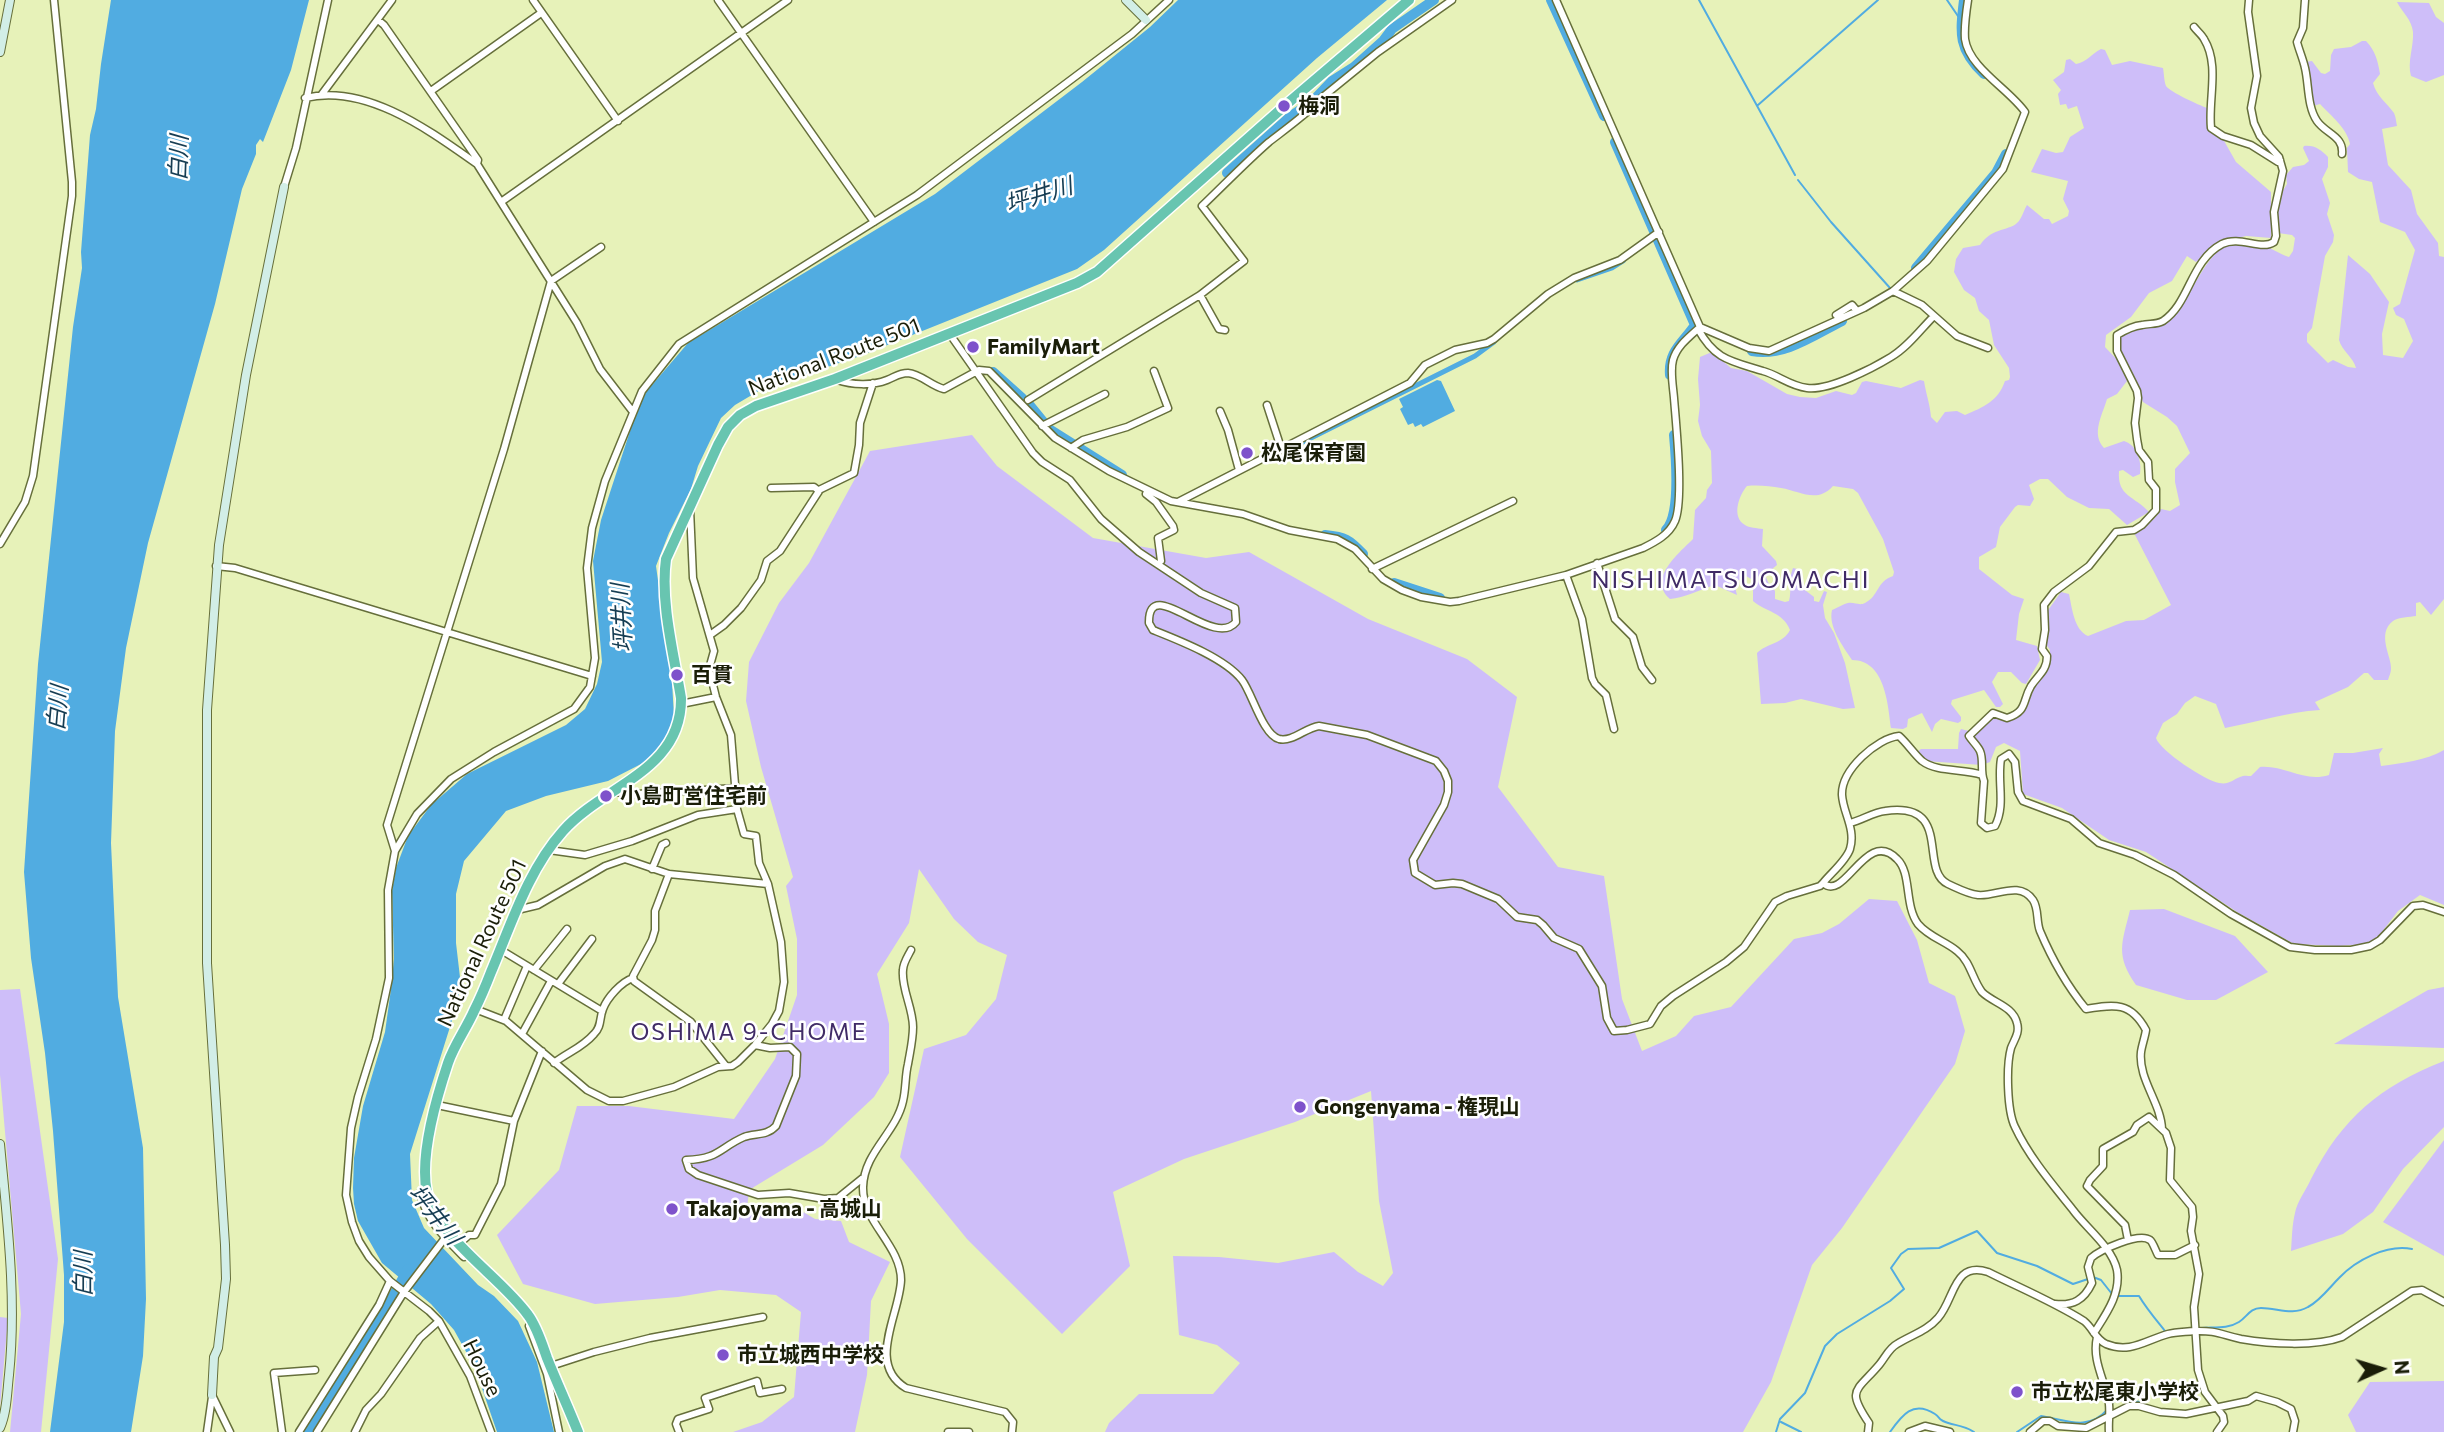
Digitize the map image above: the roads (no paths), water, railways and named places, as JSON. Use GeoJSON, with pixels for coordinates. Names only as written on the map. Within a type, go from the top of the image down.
{"type":"FeatureCollection","features":[{"type":"Feature","properties":{"kind":"highway","name":"National Route 501"},"geometry":{"type":"LineString","coordinates":[[578,1432],[530,1317],[435,1213],[426,1185],[428,1142],[448,1062],[475,1009],[541,861],[575,820],[651,766],[661,755],[678,725],[681,704],[664,573],[666,559],[728,427],[740,415],[783,395],[835,379],[1077,283],[1097,272],[1409,0]]}},
{"type":"Feature","properties":{"kind":"street"},"geometry":{"type":"LineString","coordinates":[[0,52],[10,0]]}},
{"type":"Feature","properties":{"kind":"street"},"geometry":{"type":"LineString","coordinates":[[0,544],[25,502],[33,476],[72,196],[54,0]]}},
{"type":"Feature","properties":{"kind":"street"},"geometry":{"type":"LineString","coordinates":[[207,1432],[214,1357],[218,1348],[226,1279],[223,1189],[207,963],[205,848],[207,710],[216,566],[246,375],[284,187],[296,148],[328,0]]}},
{"type":"Feature","properties":{"kind":"street"},"geometry":{"type":"LineString","coordinates":[[322,94],[393,0]]}},
{"type":"Feature","properties":{"kind":"street"},"geometry":{"type":"LineString","coordinates":[[533,0],[618,121]]}},
{"type":"Feature","properties":{"kind":"street"},"geometry":{"type":"LineString","coordinates":[[718,0],[874,222]]}},
{"type":"Feature","properties":{"kind":"street"},"geometry":{"type":"LineString","coordinates":[[501,202],[788,0]]}},
{"type":"Feature","properties":{"kind":"street"},"geometry":{"type":"LineString","coordinates":[[1126,0],[1146,20]]}},
{"type":"Feature","properties":{"kind":"street"},"geometry":{"type":"LineString","coordinates":[[355,1432],[366,1410],[381,1394],[420,1338],[439,1321],[391,1281],[369,1257],[359,1241],[346,1195],[351,1128],[376,1039],[389,978],[388,890],[395,851],[417,814],[451,779],[494,752],[574,709],[590,687],[595,658],[595,636],[587,556],[605,481],[642,391],[679,344],[958,166],[1132,34],[1169,0]]}},
{"type":"Feature","properties":{"kind":"street"},"geometry":{"type":"LineString","coordinates":[[1028,400],[1200,295],[1244,261],[1202,206],[1268,144],[1306,111],[1316,106],[1319,100],[1378,52],[1452,0]]}},
{"type":"Feature","properties":{"kind":"street"},"geometry":{"type":"LineString","coordinates":[[1556,0],[1703,337],[1722,358],[1772,373],[1791,384],[1818,388],[1860,373],[1890,358],[1934,316]]}},
{"type":"Feature","properties":{"kind":"street"},"geometry":{"type":"LineString","coordinates":[[1699,328],[1749,348],[1769,351],[1857,311],[1893,291],[1927,261],[1997,178],[2008,160],[2025,112],[1968,51],[1965,27],[1968,0]]}},
{"type":"Feature","properties":{"kind":"street"},"geometry":{"type":"LineString","coordinates":[[2249,0],[2248,12],[2257,76],[2251,108],[2260,136],[2279,157],[2283,176],[2274,212],[2276,236],[2274,242],[2266,246],[2242,240],[2222,244],[2200,262],[2177,305],[2163,321],[2126,329],[2117,335],[2118,351],[2137,391],[2137,439],[2139,450],[2148,462],[2149,480],[2156,489],[2156,510],[2134,530],[2124,529],[2113,534],[2094,560],[2054,592],[2044,605],[2042,649],[2047,656],[2045,670],[2031,686],[2025,704],[2019,712],[2007,718],[1993,713],[1969,736],[1979,749],[1984,781],[1981,824],[1987,828],[1995,827],[2001,810],[1999,768],[2001,759],[2009,754],[2015,762],[2018,792],[2023,800],[2071,819],[2107,847],[2135,855],[2174,874],[2231,914],[2290,947],[2315,950],[2362,949],[2380,940],[2405,911],[2413,906],[2423,905],[2444,912]]}},
{"type":"Feature","properties":{"kind":"street"},"geometry":{"type":"LineString","coordinates":[[2305,0],[2303,28],[2297,42],[2309,95],[2318,123],[2338,138],[2343,148],[2342,154]]}},
{"type":"Feature","properties":{"kind":"street"},"geometry":{"type":"LineString","coordinates":[[431,91],[541,13]]}},
{"type":"Feature","properties":{"kind":"street"},"geometry":{"type":"LineString","coordinates":[[378,20],[431,91],[478,160],[477,164]]}},
{"type":"Feature","properties":{"kind":"street"},"geometry":{"type":"LineString","coordinates":[[2194,27],[2204,38],[2213,62],[2209,111],[2211,128],[2278,162],[2280,160]]}},
{"type":"Feature","properties":{"kind":"street"},"geometry":{"type":"LineString","coordinates":[[306,98],[322,94],[366,100],[431,133],[477,164],[577,323],[600,369],[633,412]]}},
{"type":"Feature","properties":{"kind":"street"},"geometry":{"type":"LineString","coordinates":[[1178,502],[1410,383],[1425,365],[1443,355],[1494,339],[1548,294],[1574,278],[1620,260],[1656,233]]}},
{"type":"Feature","properties":{"kind":"street"},"geometry":{"type":"LineString","coordinates":[[395,851],[387,825],[504,449],[551,281],[601,247]]}},
{"type":"Feature","properties":{"kind":"street"},"geometry":{"type":"LineString","coordinates":[[1893,291],[1922,305],[1957,336],[1988,348]]}},
{"type":"Feature","properties":{"kind":"street"},"geometry":{"type":"LineString","coordinates":[[1200,295],[1219,328],[1225,330]]}},
{"type":"Feature","properties":{"kind":"street"},"geometry":{"type":"LineString","coordinates":[[1836,315],[1852,305],[1857,311]]}},
{"type":"Feature","properties":{"kind":"street"},"geometry":{"type":"LineString","coordinates":[[835,379],[849,384],[873,383],[886,381],[898,374],[912,373],[944,389],[984,369],[1073,446],[1109,471],[1147,491],[1178,502],[1244,514],[1289,530],[1337,539],[1354,549],[1374,569],[1402,590],[1421,597],[1450,602],[1566,575],[1655,542],[1674,523],[1678,502],[1678,446],[1672,365],[1678,350],[1699,328]]}},
{"type":"Feature","properties":{"kind":"street"},"geometry":{"type":"LineString","coordinates":[[949,333],[1033,453],[1070,480],[1101,519],[1139,552],[1201,593],[1235,608],[1236,622],[1227,629],[1221,630],[1193,619],[1165,604],[1152,610],[1149,623],[1153,630],[1191,645],[1236,673],[1274,738],[1292,738],[1311,727],[1319,726],[1367,735],[1436,761],[1448,781],[1448,792],[1413,860],[1415,873],[1435,885],[1462,884],[1498,899],[1517,917],[1536,920],[1544,925],[1554,938],[1579,949],[1602,986],[1607,1018],[1614,1031],[1650,1024],[1661,1006],[1673,996],[1726,962],[1744,947],[1775,902],[1823,883],[1849,852],[1850,823],[1842,794],[1844,782],[1857,762],[1875,745],[1889,737],[1899,736],[1922,761],[1934,767],[1971,771],[1982,775]]}},
{"type":"Feature","properties":{"kind":"street"},"geometry":{"type":"LineString","coordinates":[[1073,446],[1127,427],[1168,408],[1154,371]]}},
{"type":"Feature","properties":{"kind":"street"},"geometry":{"type":"LineString","coordinates":[[771,488],[819,489],[854,473],[860,423],[873,383]]}},
{"type":"Feature","properties":{"kind":"street"},"geometry":{"type":"LineString","coordinates":[[1045,424],[1105,394]]}},
{"type":"Feature","properties":{"kind":"street"},"geometry":{"type":"LineString","coordinates":[[1267,405],[1282,449]]}},
{"type":"Feature","properties":{"kind":"street"},"geometry":{"type":"LineString","coordinates":[[1220,411],[1239,470]]}},
{"type":"Feature","properties":{"kind":"street"},"geometry":{"type":"LineString","coordinates":[[710,635],[741,608],[761,580],[767,561],[779,551],[818,495],[819,489]]}},
{"type":"Feature","properties":{"kind":"street"},"geometry":{"type":"LineString","coordinates":[[1147,491],[1146,494],[1156,502],[1174,530],[1158,538],[1161,561]]}},
{"type":"Feature","properties":{"kind":"street"},"geometry":{"type":"LineString","coordinates":[[1374,569],[1513,500]]}},
{"type":"Feature","properties":{"kind":"street"},"geometry":{"type":"LineString","coordinates":[[475,1009],[504,1020],[587,1090],[608,1101],[623,1101],[664,1090],[718,1067],[738,1062],[755,1045],[779,1011],[784,982],[781,942],[768,884],[759,863],[756,836],[744,834],[737,809],[731,736],[709,669],[714,651],[693,578],[690,507]]}},
{"type":"Feature","properties":{"kind":"street"},"geometry":{"type":"LineString","coordinates":[[1597,564],[1615,619],[1633,637],[1642,667],[1652,680]]}},
{"type":"Feature","properties":{"kind":"street"},"geometry":{"type":"LineString","coordinates":[[216,566],[235,568],[592,677]]}},
{"type":"Feature","properties":{"kind":"street"},"geometry":{"type":"LineString","coordinates":[[1566,575],[1583,619],[1592,678],[1606,695],[1614,729]]}},
{"type":"Feature","properties":{"kind":"street"},"geometry":{"type":"LineString","coordinates":[[681,704],[716,697]]}},
{"type":"Feature","properties":{"kind":"street"},"geometry":{"type":"LineString","coordinates":[[611,792],[637,794],[736,788]]}},
{"type":"Feature","properties":{"kind":"street"},"geometry":{"type":"LineString","coordinates":[[549,850],[585,855],[632,841],[698,815],[737,809]]}},
{"type":"Feature","properties":{"kind":"street"},"geometry":{"type":"LineString","coordinates":[[1850,823],[1885,811],[1909,812],[1926,823],[1932,835],[1936,872],[1941,880],[1976,895],[1992,895],[2008,890],[2027,893],[2036,907],[2038,928],[2047,946],[2086,1009],[2105,1005],[2130,1009],[2146,1030],[2141,1053],[2143,1068],[2162,1116],[2162,1129]]}},
{"type":"Feature","properties":{"kind":"street"},"geometry":{"type":"LineString","coordinates":[[652,869],[662,845],[666,843]]}},
{"type":"Feature","properties":{"kind":"street"},"geometry":{"type":"LineString","coordinates":[[1823,883],[1827,887],[1833,887],[1842,882],[1870,855],[1884,852],[1897,858],[1904,873],[1912,914],[1918,924],[1958,952],[1984,994],[2015,1017],[2018,1030],[2009,1060],[2009,1109],[2015,1127],[2073,1211],[2106,1249],[2116,1267],[2114,1300],[2096,1335],[2095,1351],[2109,1401],[2109,1432]]}},
{"type":"Feature","properties":{"kind":"street"},"geometry":{"type":"LineString","coordinates":[[517,910],[538,905],[596,870],[625,859],[669,874],[768,884]]}},
{"type":"Feature","properties":{"kind":"street"},"geometry":{"type":"LineString","coordinates":[[554,1063],[580,1049],[597,1032],[602,1011],[615,991],[633,978],[652,940],[655,911],[669,874]]}},
{"type":"Feature","properties":{"kind":"street"},"geometry":{"type":"LineString","coordinates":[[504,1020],[531,968],[567,929]]}},
{"type":"Feature","properties":{"kind":"street"},"geometry":{"type":"LineString","coordinates":[[522,1034],[555,983],[592,939]]}},
{"type":"Feature","properties":{"kind":"street"},"geometry":{"type":"LineString","coordinates":[[500,950],[602,1011]]}},
{"type":"Feature","properties":{"kind":"street"},"geometry":{"type":"LineString","coordinates":[[911,950],[902,968],[914,1025],[903,1100],[899,1114],[876,1146],[864,1177],[865,1198],[898,1261],[900,1272],[901,1282],[888,1336],[889,1368],[895,1381],[906,1388],[1005,1412],[1013,1422],[1012,1432]]}},
{"type":"Feature","properties":{"kind":"street"},"geometry":{"type":"LineString","coordinates":[[633,978],[691,1022],[726,1066]]}},
{"type":"Feature","properties":{"kind":"street"},"geometry":{"type":"LineString","coordinates":[[755,1045],[790,1048],[797,1054],[796,1076],[776,1126],[771,1131],[743,1138],[705,1160],[686,1160],[690,1169],[698,1175],[758,1195],[789,1193],[824,1199],[838,1198],[864,1177]]}},
{"type":"Feature","properties":{"kind":"street"},"geometry":{"type":"LineString","coordinates":[[460,1243],[469,1235],[475,1235],[501,1184],[514,1121],[542,1051]]}},
{"type":"Feature","properties":{"kind":"street"},"geometry":{"type":"LineString","coordinates":[[437,1105],[514,1121]]}},
{"type":"Feature","properties":{"kind":"street"},"geometry":{"type":"LineString","coordinates":[[2128,1240],[2125,1225],[2087,1186],[2103,1166],[2104,1149],[2133,1132],[2137,1125],[2149,1117],[2162,1129],[2171,1148],[2170,1180],[2192,1207],[2191,1231],[2199,1274],[2194,1329],[2202,1384],[2223,1416],[2224,1422],[2217,1432]]}},
{"type":"Feature","properties":{"kind":"street"},"geometry":{"type":"LineString","coordinates":[[0,1144],[11,1259],[13,1319],[6,1399],[0,1428]]}},
{"type":"Feature","properties":{"kind":"street"},"geometry":{"type":"LineString","coordinates":[[426,1185],[421,1190],[422,1202],[444,1240],[481,1273],[498,1283],[500,1290],[529,1325],[547,1374],[559,1432]]}},
{"type":"Feature","properties":{"kind":"street"},"geometry":{"type":"LineString","coordinates":[[2050,1303],[2067,1305],[2081,1300],[2090,1288],[2088,1267],[2091,1258],[2128,1240],[2150,1239],[2158,1255],[2169,1256],[2195,1245]]}},
{"type":"Feature","properties":{"kind":"street"},"geometry":{"type":"LineString","coordinates":[[317,1432],[404,1291],[444,1240]]}},
{"type":"Feature","properties":{"kind":"street"},"geometry":{"type":"LineString","coordinates":[[1868,1432],[1869,1423],[1856,1403],[1859,1385],[1894,1345],[1928,1327],[1940,1316],[1957,1282],[1975,1269],[1988,1272],[2087,1323],[2107,1344],[2130,1348],[2194,1329],[2218,1331],[2241,1339],[2277,1342],[2332,1341],[2412,1292],[2422,1290],[2444,1302]]}},
{"type":"Feature","properties":{"kind":"street"},"geometry":{"type":"LineString","coordinates":[[299,1432],[379,1305],[391,1281]]}},
{"type":"Feature","properties":{"kind":"street"},"geometry":{"type":"LineString","coordinates":[[379,1305],[391,1313]]}},
{"type":"Feature","properties":{"kind":"street"},"geometry":{"type":"LineString","coordinates":[[551,1366],[650,1338],[763,1317]]}},
{"type":"Feature","properties":{"kind":"street","name":"House"},"geometry":{"type":"LineString","coordinates":[[439,1321],[470,1376],[491,1432]]}},
{"type":"Feature","properties":{"kind":"street"},"geometry":{"type":"LineString","coordinates":[[282,1432],[274,1373],[315,1370]]}},
{"type":"Feature","properties":{"kind":"street"},"geometry":{"type":"LineString","coordinates":[[679,1432],[676,1424],[678,1419],[709,1409],[705,1398],[757,1381],[760,1393],[782,1389]]}},
{"type":"Feature","properties":{"kind":"street"},"geometry":{"type":"LineString","coordinates":[[212,1395],[230,1432]]}},
{"type":"Feature","properties":{"kind":"street"},"geometry":{"type":"LineString","coordinates":[[2030,1432],[2043,1421],[2050,1421],[2058,1426],[2087,1427],[2129,1406],[2186,1414],[2248,1401],[2256,1396],[2291,1409],[2295,1421],[2293,1432]]}},
{"type":"Feature","properties":{"kind":"street"},"geometry":{"type":"LineString","coordinates":[[1909,1432],[1925,1426],[1950,1432]]}},
{"type":"Feature","properties":{"kind":"street"},"geometry":{"type":"LineString","coordinates":[[948,1432],[969,1432]]}},
{"type":"Feature","properties":{"kind":"water","name":"白川"},"geometry":{"type":"Polygon","coordinates":[[[111,0],[309,0],[291,70],[263,142],[260,139],[256,145],[256,154],[242,189],[215,304],[148,543],[126,648],[115,731],[111,843],[118,997],[143,1148],[146,1299],[143,1356],[131,1432],[50,1432],[64,1322],[64,1275],[53,1131],[31,958],[24,872],[38,664],[73,327],[82,268],[90,135],[111,0]]]}},
{"type":"Feature","properties":{"kind":"water","name":"坪井川"},"geometry":{"type":"Polygon","coordinates":[[[1178,0],[1387,0],[1317,58],[1104,250],[1077,269],[860,356],[762,389],[735,405],[721,418],[656,566],[674,716],[663,748],[645,762],[608,781],[546,796],[506,811],[464,861],[456,894],[456,943],[461,986],[410,1154],[412,1200],[424,1228],[478,1285],[494,1296],[518,1321],[537,1362],[554,1432],[497,1432],[475,1368],[454,1330],[431,1304],[382,1263],[358,1221],[354,1204],[354,1158],[363,1106],[385,1032],[391,989],[394,959],[392,891],[396,868],[408,836],[431,805],[467,774],[566,725],[585,709],[597,684],[602,662],[593,561],[601,520],[632,425],[646,392],[688,343],[935,194],[1082,82],[1150,27],[1178,0]]]}},
{"type":"Feature","properties":{"kind":"water"},"geometry":{"type":"Polygon","coordinates":[[[1437,380],[1441,381],[1455,411],[1423,427],[1421,424],[1415,427],[1413,423],[1408,425],[1400,409],[1403,407],[1399,399],[1437,380]]]}},
{"type":"Feature","properties":{"kind":"waterway"},"geometry":{"type":"LineString","coordinates":[[1227,173],[1291,116],[1311,103],[1332,81],[1354,67],[1383,41],[1392,29],[1434,0]]}},
{"type":"Feature","properties":{"kind":"waterway"},"geometry":{"type":"LineString","coordinates":[[1551,0],[1604,116]]}},
{"type":"Feature","properties":{"kind":"waterway"},"geometry":{"type":"LineString","coordinates":[[1699,0],[1795,175]]}},
{"type":"Feature","properties":{"kind":"waterway"},"geometry":{"type":"LineString","coordinates":[[1758,105],[1878,0]]}},
{"type":"Feature","properties":{"kind":"waterway"},"geometry":{"type":"LineString","coordinates":[[1947,0],[1962,22]]}},
{"type":"Feature","properties":{"kind":"waterway"},"geometry":{"type":"LineString","coordinates":[[1964,0],[1962,32],[1965,49],[1984,74]]}},
{"type":"Feature","properties":{"kind":"waterway"},"geometry":{"type":"LineString","coordinates":[[1615,142],[1695,325],[1674,353],[1670,375]]}},
{"type":"Feature","properties":{"kind":"waterway"},"geometry":{"type":"LineString","coordinates":[[1916,268],[1996,173],[2006,154]]}},
{"type":"Feature","properties":{"kind":"waterway"},"geometry":{"type":"LineString","coordinates":[[1798,180],[1831,222],[1890,288]]}},
{"type":"Feature","properties":{"kind":"waterway"},"geometry":{"type":"LineString","coordinates":[[1577,280],[1612,268],[1623,261]]}},
{"type":"Feature","properties":{"kind":"waterway"},"geometry":{"type":"LineString","coordinates":[[1752,351],[1787,348],[1842,321]]}},
{"type":"Feature","properties":{"kind":"waterway"},"geometry":{"type":"LineString","coordinates":[[1289,449],[1475,356],[1494,342]]}},
{"type":"Feature","properties":{"kind":"waterway"},"geometry":{"type":"LineString","coordinates":[[993,372],[1022,398]]}},
{"type":"Feature","properties":{"kind":"waterway"},"geometry":{"type":"LineString","coordinates":[[1027,402],[1049,429],[1122,475]]}},
{"type":"Feature","properties":{"kind":"waterway"},"geometry":{"type":"LineString","coordinates":[[1666,530],[1671,522],[1676,499],[1674,435]]}},
{"type":"Feature","properties":{"kind":"waterway"},"geometry":{"type":"LineString","coordinates":[[1325,535],[1346,540],[1363,554]]}},
{"type":"Feature","properties":{"kind":"waterway"},"geometry":{"type":"LineString","coordinates":[[1394,583],[1440,598]]}},
{"type":"Feature","properties":{"kind":"waterway"},"geometry":{"type":"LineString","coordinates":[[1776,1432],[1780,1419],[1805,1393],[1825,1346],[1837,1334],[1890,1301],[1904,1289],[1891,1268],[1908,1249],[1939,1248],[1977,1231],[1997,1253],[2037,1266],[2073,1284],[2088,1279]]}},
{"type":"Feature","properties":{"kind":"waterway"},"geometry":{"type":"LineString","coordinates":[[2202,1328],[2235,1324],[2257,1308],[2302,1310],[2317,1301],[2346,1271],[2372,1255],[2392,1249],[2412,1249]]}},
{"type":"Feature","properties":{"kind":"waterway"},"geometry":{"type":"LineString","coordinates":[[309,1432],[408,1269]]}},
{"type":"Feature","properties":{"kind":"waterway"},"geometry":{"type":"LineString","coordinates":[[2093,1277],[2101,1280],[2112,1294]]}},
{"type":"Feature","properties":{"kind":"waterway"},"geometry":{"type":"LineString","coordinates":[[2116,1296],[2139,1296],[2165,1331]]}},
{"type":"Feature","properties":{"kind":"waterway"},"geometry":{"type":"LineString","coordinates":[[2111,1405],[2114,1401],[2140,1402]]}},
{"type":"Feature","properties":{"kind":"waterway"},"geometry":{"type":"LineString","coordinates":[[1890,1432],[1904,1415],[1914,1409],[1927,1410],[1943,1421],[1974,1432]]}},
{"type":"Feature","properties":{"kind":"waterway"},"geometry":{"type":"LineString","coordinates":[[2017,1432],[2041,1416],[2076,1423],[2093,1420],[2108,1409]]}},
{"type":"Feature","properties":{"kind":"waterway"},"geometry":{"type":"LineString","coordinates":[[1781,1422],[1801,1432]]}},
{"type":"Feature","properties":{"kind":"place","name":"梅洞"},"geometry":{"type":"Point","coordinates":[1284,106]}},
{"type":"Feature","properties":{"kind":"place","name":"FamilyMart"},"geometry":{"type":"Point","coordinates":[973,347]}},
{"type":"Feature","properties":{"kind":"place","name":"松尾保育園"},"geometry":{"type":"Point","coordinates":[1247,453]}},
{"type":"Feature","properties":{"kind":"place","name":"百貫"},"geometry":{"type":"Point","coordinates":[677,675]}},
{"type":"Feature","properties":{"kind":"place","name":"小島町営住宅前"},"geometry":{"type":"Point","coordinates":[606,796]}},
{"type":"Feature","properties":{"kind":"place","name":"Gongenyama - 権現山"},"geometry":{"type":"Point","coordinates":[1300,1107]}},
{"type":"Feature","properties":{"kind":"place","name":"Takajoyama - 高城山"},"geometry":{"type":"Point","coordinates":[672,1209]}},
{"type":"Feature","properties":{"kind":"place","name":"市立城西中学校"},"geometry":{"type":"Point","coordinates":[723,1355]}},
{"type":"Feature","properties":{"kind":"place","name":"市立松尾東小学校"},"geometry":{"type":"Point","coordinates":[2017,1392]}},
{"type":"Feature","properties":{"kind":"district","name":"NISHIMATSUOMACHI"},"geometry":{"type":"Point","coordinates":[1731,580]}},
{"type":"Feature","properties":{"kind":"district","name":"OSHIMA 9-CHOME"},"geometry":{"type":"Point","coordinates":[749,1032]}}]}
